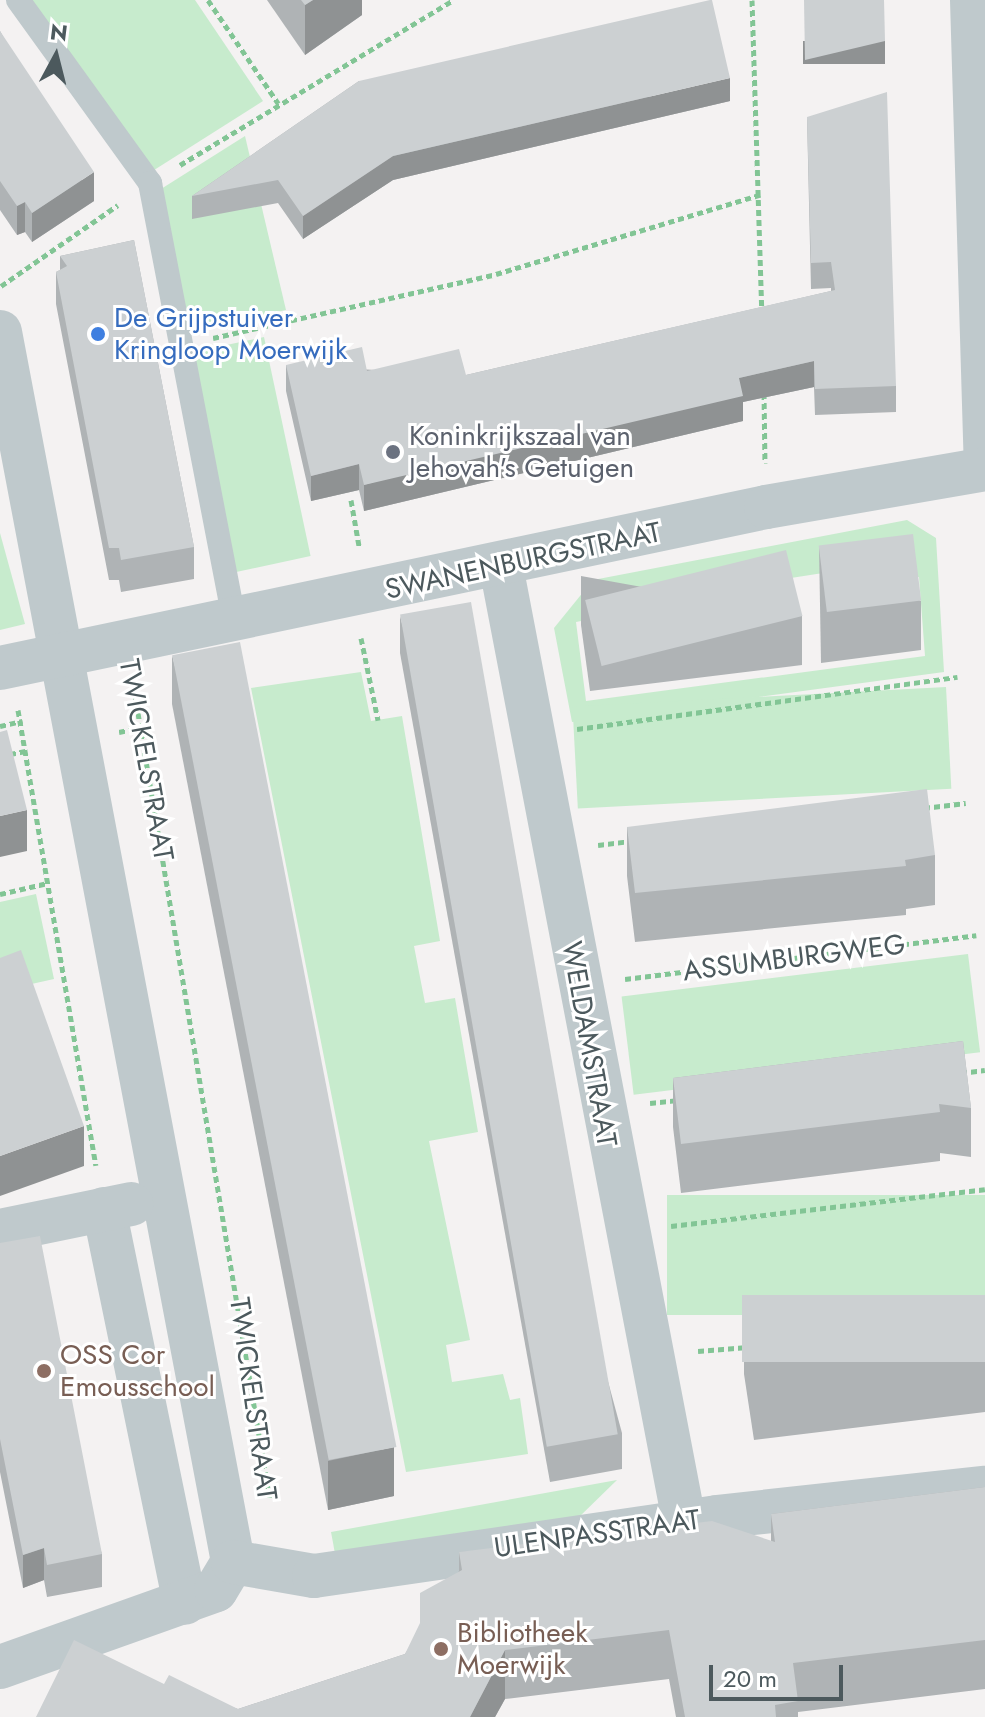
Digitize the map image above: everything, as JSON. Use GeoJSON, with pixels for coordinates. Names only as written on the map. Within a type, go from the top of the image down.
{"type":"FeatureCollection","features":[{"type":"Feature","properties":{"kind":"street"},"geometry":{"type":"LineString","coordinates":[[972,0],[985,450]]}},
{"type":"Feature","properties":{"kind":"street","name":"TWICKELSTRAAT"},"geometry":{"type":"LineString","coordinates":[[0,332],[233,1562]]}},
{"type":"Feature","properties":{"kind":"street","name":"SWANENBURGSTRAAT"},"geometry":{"type":"LineString","coordinates":[[4,667],[352,598],[766,507],[985,469]]}},
{"type":"Feature","properties":{"kind":"street","name":"WELDAMSTRAAT"},"geometry":{"type":"LineString","coordinates":[[501,566],[684,1521]]}},
{"type":"Feature","properties":{"kind":"street"},"geometry":{"type":"LineString","coordinates":[[0,1231],[166,1197]]}},
{"type":"Feature","properties":{"kind":"street"},"geometry":{"type":"LineString","coordinates":[[104,1209],[185,1603]]}},
{"type":"Feature","properties":{"kind":"street","name":"ULENPASSTRAAT"},"geometry":{"type":"LineString","coordinates":[[233,1562],[314,1576],[684,1521],[985,1488]]}},
{"type":"Feature","properties":{"kind":"street"},"geometry":{"type":"LineString","coordinates":[[0,1667],[216,1590],[233,1562]]}},
{"type":"Feature","properties":{"kind":"lane"},"geometry":{"type":"LineString","coordinates":[[18,0],[150,183],[234,620]]}},
{"type":"Feature","properties":{"kind":"path"},"geometry":{"type":"LineString","coordinates":[[208,0],[278,103]]}},
{"type":"Feature","properties":{"kind":"path"},"geometry":{"type":"LineString","coordinates":[[0,287],[150,183],[453,0]]}},
{"type":"Feature","properties":{"kind":"path"},"geometry":{"type":"LineString","coordinates":[[752,0],[762,320]]}},
{"type":"Feature","properties":{"kind":"path"},"geometry":{"type":"LineString","coordinates":[[181,345],[496,274],[760,195]]}},
{"type":"Feature","properties":{"kind":"path"},"geometry":{"type":"LineString","coordinates":[[764,382],[766,507]]}},
{"type":"Feature","properties":{"kind":"path"},"geometry":{"type":"LineString","coordinates":[[352,598],[378,720]]}},
{"type":"Feature","properties":{"kind":"path","name":"TWICKELSTRAAT"},"geometry":{"type":"LineString","coordinates":[[125,641],[270,1510]]}},
{"type":"Feature","properties":{"kind":"path"},"geometry":{"type":"LineString","coordinates":[[4,667],[48,883],[104,1209]]}},
{"type":"Feature","properties":{"kind":"path"},"geometry":{"type":"LineString","coordinates":[[533,735],[957,677]]}},
{"type":"Feature","properties":{"kind":"path"},"geometry":{"type":"LineString","coordinates":[[919,808],[966,803]]}},
{"type":"Feature","properties":{"kind":"path"},"geometry":{"type":"LineString","coordinates":[[554,852],[636,841]]}},
{"type":"Feature","properties":{"kind":"path"},"geometry":{"type":"LineString","coordinates":[[0,894],[48,883]]}},
{"type":"Feature","properties":{"kind":"path","name":"ASSUMBURGWEG"},"geometry":{"type":"LineString","coordinates":[[612,981],[976,935]]}},
{"type":"Feature","properties":{"kind":"path"},"geometry":{"type":"LineString","coordinates":[[953,1073],[985,1070]]}},
{"type":"Feature","properties":{"kind":"path"},"geometry":{"type":"LineString","coordinates":[[637,1104],[685,1100]]}},
{"type":"Feature","properties":{"kind":"path"},"geometry":{"type":"LineString","coordinates":[[658,1228],[985,1189]]}},
{"type":"Feature","properties":{"kind":"path"},"geometry":{"type":"LineString","coordinates":[[681,1352],[757,1346]]}},
{"type":"Feature","properties":{"kind":"green space"},"geometry":{"type":"Polygon","coordinates":[[[28,0],[195,0],[263,101],[151,172],[28,0]]]}},
{"type":"Feature","properties":{"kind":"green space"},"geometry":{"type":"Polygon","coordinates":[[[245,136],[286,310],[189,331],[161,189],[245,136]]]}},
{"type":"Feature","properties":{"kind":"green space"},"geometry":{"type":"Polygon","coordinates":[[[264,337],[311,556],[236,572],[190,353],[264,337]]]}},
{"type":"Feature","properties":{"kind":"green space"},"geometry":{"type":"Polygon","coordinates":[[[907,520],[936,538],[944,672],[572,722],[554,628],[593,580],[907,520]],[[868,566],[624,604],[623,613],[576,622],[586,701],[925,656],[919,577],[870,581],[868,566]]]}},
{"type":"Feature","properties":{"kind":"green space"},"geometry":{"type":"Polygon","coordinates":[[[0,533],[25,624],[0,630],[0,533]]]}},
{"type":"Feature","properties":{"kind":"green space"},"geometry":{"type":"Polygon","coordinates":[[[361,672],[371,721],[402,716],[440,941],[414,946],[425,1003],[455,998],[478,1132],[429,1141],[470,1340],[446,1345],[452,1382],[503,1374],[510,1400],[520,1398],[528,1454],[406,1472],[251,688],[361,672]]]}},
{"type":"Feature","properties":{"kind":"green space"},"geometry":{"type":"Polygon","coordinates":[[[946,687],[951,789],[578,808],[573,707],[946,687]]]}},
{"type":"Feature","properties":{"kind":"green space"},"geometry":{"type":"Polygon","coordinates":[[[36,894],[54,979],[0,991],[0,902],[36,894]]]}},
{"type":"Feature","properties":{"kind":"green space"},"geometry":{"type":"Polygon","coordinates":[[[968,954],[980,1052],[634,1095],[622,997],[968,954]]]}},
{"type":"Feature","properties":{"kind":"green space"},"geometry":{"type":"Polygon","coordinates":[[[667,1195],[985,1195],[985,1315],[667,1315],[667,1195]]]}},
{"type":"Feature","properties":{"kind":"green space"},"geometry":{"type":"Polygon","coordinates":[[[617,1480],[576,1520],[336,1559],[331,1532],[617,1480]]]}},
{"type":"Feature","properties":{"kind":"building"},"geometry":{"type":"Polygon","coordinates":[[[712,0],[730,78],[393,156],[303,216],[278,180],[192,196],[359,81],[712,0]]]}},
{"type":"Feature","properties":{"kind":"building"},"geometry":{"type":"Polygon","coordinates":[[[804,0],[884,0],[885,41],[805,60],[804,0]]]}},
{"type":"Feature","properties":{"kind":"building"},"geometry":{"type":"Polygon","coordinates":[[[0,31],[94,172],[32,213],[25,202],[17,206],[0,181],[0,31]]]}},
{"type":"Feature","properties":{"kind":"building"},"geometry":{"type":"Polygon","coordinates":[[[887,92],[896,386],[815,389],[814,361],[739,378],[743,396],[364,485],[359,464],[311,476],[286,365],[362,347],[367,371],[459,349],[466,375],[835,290],[831,262],[811,263],[807,117],[887,92]]]}},
{"type":"Feature","properties":{"kind":"building"},"geometry":{"type":"Polygon","coordinates":[[[134,240],[194,547],[121,560],[119,548],[109,548],[56,272],[67,266],[60,256],[134,240]]]}},
{"type":"Feature","properties":{"kind":"building"},"geometry":{"type":"Polygon","coordinates":[[[913,534],[921,601],[827,612],[819,546],[913,534]]]}},
{"type":"Feature","properties":{"kind":"building"},"geometry":{"type":"Polygon","coordinates":[[[786,550],[802,616],[602,666],[585,600],[786,550]]]}},
{"type":"Feature","properties":{"kind":"building"},"geometry":{"type":"Polygon","coordinates":[[[471,602],[618,1434],[547,1447],[400,615],[471,602]]]}},
{"type":"Feature","properties":{"kind":"building"},"geometry":{"type":"Polygon","coordinates":[[[240,642],[396,1447],[329,1460],[172,655],[240,642]]]}},
{"type":"Feature","properties":{"kind":"building"},"geometry":{"type":"Polygon","coordinates":[[[7,730],[27,810],[0,816],[0,732],[7,730]]]}},
{"type":"Feature","properties":{"kind":"building"},"geometry":{"type":"Polygon","coordinates":[[[927,789],[935,855],[905,860],[906,866],[635,893],[627,827],[927,789]]]}},
{"type":"Feature","properties":{"kind":"building"},"geometry":{"type":"Polygon","coordinates":[[[21,950],[84,1126],[0,1156],[0,958],[21,950]]]}},
{"type":"Feature","properties":{"kind":"building"},"geometry":{"type":"Polygon","coordinates":[[[963,1041],[971,1108],[939,1104],[940,1112],[681,1144],[673,1078],[963,1041]]]}},
{"type":"Feature","properties":{"kind":"building"},"geometry":{"type":"Polygon","coordinates":[[[40,1236],[102,1554],[47,1565],[44,1548],[23,1555],[0,1439],[0,1243],[40,1236]]]}},
{"type":"Feature","properties":{"kind":"building"},"geometry":{"type":"Polygon","coordinates":[[[742,1295],[985,1295],[985,1362],[742,1362],[742,1295]]]}},
{"type":"Feature","properties":{"kind":"building"},"geometry":{"type":"Polygon","coordinates":[[[985,1487],[985,1640],[793,1663],[798,1701],[775,1705],[776,1717],[685,1717],[669,1630],[505,1650],[470,1717],[36,1717],[74,1640],[164,1684],[169,1675],[238,1709],[405,1654],[420,1623],[420,1593],[462,1570],[459,1552],[712,1521],[775,1542],[771,1514],[985,1487]]]}},
{"type":"Feature","properties":{"kind":"place","name":"De Grijpstuiver Kringloop Moerwijk"},"geometry":{"type":"Point","coordinates":[98,334]}},
{"type":"Feature","properties":{"kind":"place","name":"Koninkrijkszaal van Jehovah's Getuigen"},"geometry":{"type":"Point","coordinates":[393,452]}},
{"type":"Feature","properties":{"kind":"place","name":"OSS Cor Emousschool"},"geometry":{"type":"Point","coordinates":[44,1371]}},
{"type":"Feature","properties":{"kind":"place","name":"Bibliotheek Moerwijk"},"geometry":{"type":"Point","coordinates":[441,1649]}}]}
